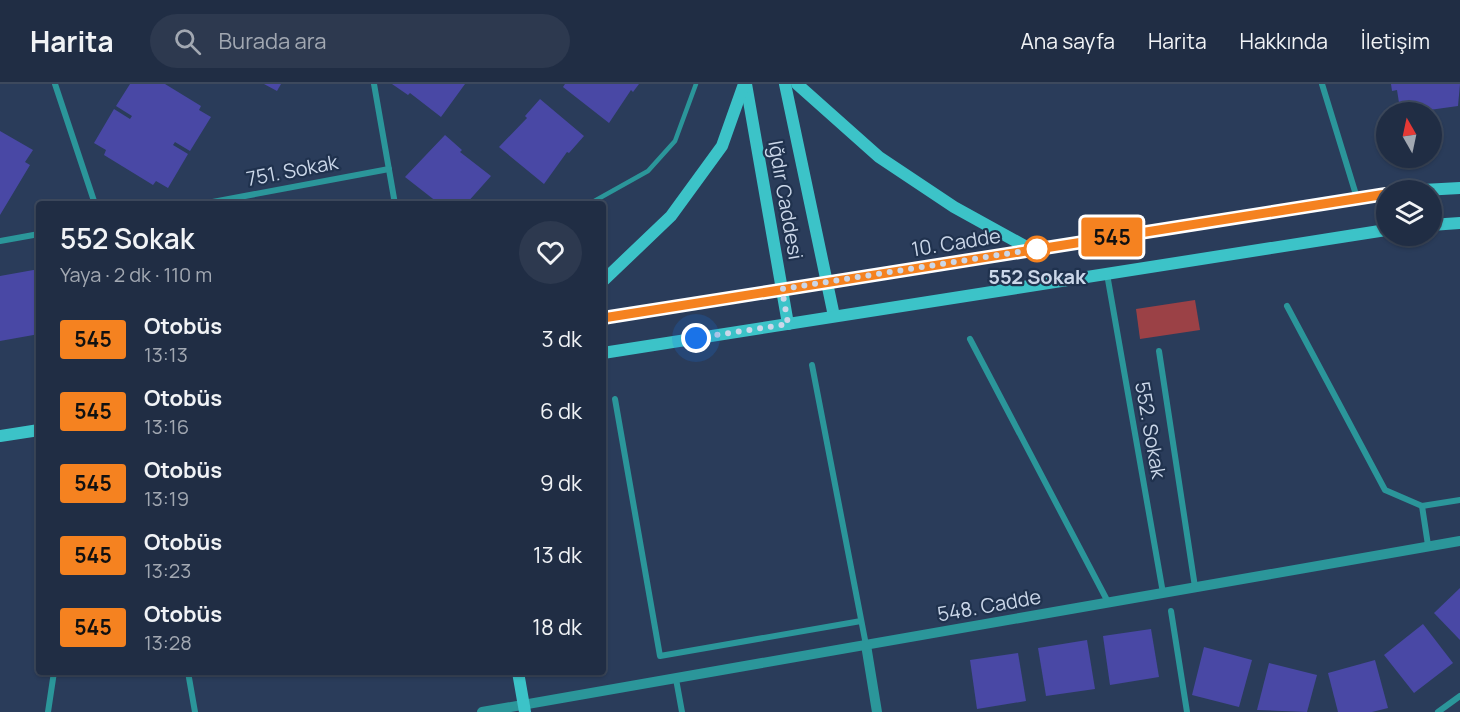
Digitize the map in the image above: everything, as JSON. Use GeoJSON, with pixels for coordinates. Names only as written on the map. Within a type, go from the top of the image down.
{"type":"FeatureCollection","features":[{"type":"Feature","properties":{"kind":"main road"},"geometry":{"type":"LineString","coordinates":[[606,278],[671,216],[722,146],[745,84]]}},
{"type":"Feature","properties":{"kind":"main road","name":"Iğdır Caddesi"},"geometry":{"type":"LineString","coordinates":[[745,84],[788,324]]}},
{"type":"Feature","properties":{"kind":"main road","name":"Iğdır Caddesi"},"geometry":{"type":"LineString","coordinates":[[785,84],[834,316]]}},
{"type":"Feature","properties":{"kind":"main road"},"geometry":{"type":"LineString","coordinates":[[796,84],[879,157],[954,207],[1032,250]]}},
{"type":"Feature","properties":{"kind":"main road"},"geometry":{"type":"LineString","coordinates":[[1442,189],[1460,188]]}},
{"type":"Feature","properties":{"kind":"main road","name":"10. Cadde"},"geometry":{"type":"LineString","coordinates":[[606,318],[1376,196]]}},
{"type":"Feature","properties":{"kind":"main road"},"geometry":{"type":"LineString","coordinates":[[1442,224],[1460,223]]}},
{"type":"Feature","properties":{"kind":"main road"},"geometry":{"type":"LineString","coordinates":[[606,353],[1376,232]]}},
{"type":"Feature","properties":{"kind":"main road"},"geometry":{"type":"LineString","coordinates":[[0,436],[36,430]]}},
{"type":"Feature","properties":{"kind":"main road"},"geometry":{"type":"LineString","coordinates":[[518,675],[524,709]]}},
{"type":"Feature","properties":{"kind":"street"},"geometry":{"type":"LineString","coordinates":[[55,84],[93,201]]}},
{"type":"Feature","properties":{"kind":"street"},"geometry":{"type":"LineString","coordinates":[[374,84],[394,201]]}},
{"type":"Feature","properties":{"kind":"street"},"geometry":{"type":"LineString","coordinates":[[1322,84],[1357,198]]}},
{"type":"Feature","properties":{"kind":"street","name":"751. Sokak"},"geometry":{"type":"LineString","coordinates":[[218,201],[389,169]]}},
{"type":"Feature","properties":{"kind":"street"},"geometry":{"type":"LineString","coordinates":[[0,241],[36,235]]}},
{"type":"Feature","properties":{"kind":"street","name":"552. Sokak"},"geometry":{"type":"LineString","coordinates":[[1107,273],[1163,593]]}},
{"type":"Feature","properties":{"kind":"street"},"geometry":{"type":"LineString","coordinates":[[1287,306],[1382,485],[1390,494],[1422,506],[1460,500]]}},
{"type":"Feature","properties":{"kind":"street"},"geometry":{"type":"LineString","coordinates":[[970,339],[1108,602]]}},
{"type":"Feature","properties":{"kind":"street"},"geometry":{"type":"LineString","coordinates":[[1159,351],[1195,587]]}},
{"type":"Feature","properties":{"kind":"street"},"geometry":{"type":"LineString","coordinates":[[812,365],[877,712]]}},
{"type":"Feature","properties":{"kind":"street"},"geometry":{"type":"LineString","coordinates":[[615,399],[660,656],[861,621]]}},
{"type":"Feature","properties":{"kind":"street"},"geometry":{"type":"LineString","coordinates":[[1422,506],[1428,545]]}},
{"type":"Feature","properties":{"kind":"street","name":"548. Cadde"},"geometry":{"type":"LineString","coordinates":[[482,712],[524,709],[676,679],[1460,541]]}},
{"type":"Feature","properties":{"kind":"street"},"geometry":{"type":"LineString","coordinates":[[1171,610],[1187,712]]}},
{"type":"Feature","properties":{"kind":"street"},"geometry":{"type":"LineString","coordinates":[[48,712],[54,675]]}},
{"type":"Feature","properties":{"kind":"street"},"geometry":{"type":"LineString","coordinates":[[189,675],[195,712]]}},
{"type":"Feature","properties":{"kind":"street"},"geometry":{"type":"LineString","coordinates":[[676,679],[682,712]]}},
{"type":"Feature","properties":{"kind":"street"},"geometry":{"type":"LineString","coordinates":[[1438,712],[1460,696]]}},
{"type":"Feature","properties":{"kind":"lane"},"geometry":{"type":"LineString","coordinates":[[594,201],[648,171],[662,156],[675,141],[696,84]]}},
{"type":"Feature","properties":{"kind":"shaded area"},"geometry":{"type":"Polygon","coordinates":[[[1195,300],[1200,330],[1140,339],[1136,309],[1195,300]]]}},
{"type":"Feature","properties":{"kind":"building"},"geometry":{"type":"Polygon","coordinates":[[[130,84],[165,84],[201,106],[199,110],[211,117],[190,151],[175,142],[173,145],[188,154],[168,188],[156,181],[153,185],[104,155],[106,150],[94,143],[114,109],[130,119],[132,116],[116,106],[130,84]]]}},
{"type":"Feature","properties":{"kind":"building"},"geometry":{"type":"Polygon","coordinates":[[[264,84],[281,84],[277,91],[264,84]]]}},
{"type":"Feature","properties":{"kind":"building"},"geometry":{"type":"Polygon","coordinates":[[[392,84],[465,84],[441,117],[410,93],[408,95],[392,84]]]}},
{"type":"Feature","properties":{"kind":"building"},"geometry":{"type":"Polygon","coordinates":[[[565,84],[639,84],[633,92],[631,90],[609,123],[563,87],[565,84]]]}},
{"type":"Feature","properties":{"kind":"building"},"geometry":{"type":"Polygon","coordinates":[[[1391,84],[1460,84],[1458,106],[1442,108],[1442,102],[1399,102],[1397,90],[1392,91],[1391,84]]]}},
{"type":"Feature","properties":{"kind":"building"},"geometry":{"type":"Polygon","coordinates":[[[540,99],[584,136],[569,153],[567,152],[544,184],[499,147],[527,118],[525,116],[540,99]]]}},
{"type":"Feature","properties":{"kind":"building"},"geometry":{"type":"Polygon","coordinates":[[[0,131],[33,150],[25,162],[30,165],[0,215],[0,131]]]}},
{"type":"Feature","properties":{"kind":"building"},"geometry":{"type":"Polygon","coordinates":[[[445,135],[462,150],[460,152],[491,176],[469,201],[436,201],[405,177],[445,135]]]}},
{"type":"Feature","properties":{"kind":"building"},"geometry":{"type":"Polygon","coordinates":[[[36,270],[36,335],[0,341],[0,276],[36,270]]]}},
{"type":"Feature","properties":{"kind":"building"},"geometry":{"type":"Polygon","coordinates":[[[1460,588],[1460,640],[1434,613],[1460,588]]]}},
{"type":"Feature","properties":{"kind":"building"},"geometry":{"type":"Polygon","coordinates":[[[1423,624],[1453,663],[1414,693],[1384,655],[1423,624]]]}},
{"type":"Feature","properties":{"kind":"building"},"geometry":{"type":"Polygon","coordinates":[[[1151,629],[1159,677],[1110,685],[1103,636],[1151,629]]]}},
{"type":"Feature","properties":{"kind":"building"},"geometry":{"type":"Polygon","coordinates":[[[1087,640],[1095,689],[1046,696],[1038,648],[1087,640]]]}},
{"type":"Feature","properties":{"kind":"building"},"geometry":{"type":"Polygon","coordinates":[[[1204,647],[1252,660],[1239,707],[1192,695],[1204,647]]]}},
{"type":"Feature","properties":{"kind":"building"},"geometry":{"type":"Polygon","coordinates":[[[1018,653],[1026,701],[977,709],[970,660],[1018,653]]]}},
{"type":"Feature","properties":{"kind":"building"},"geometry":{"type":"Polygon","coordinates":[[[1375,660],[1388,708],[1372,712],[1338,712],[1328,673],[1375,660]]]}},
{"type":"Feature","properties":{"kind":"building"},"geometry":{"type":"Polygon","coordinates":[[[1269,663],[1317,675],[1307,712],[1257,710],[1269,663]]]}},
{"type":"Feature","properties":{"kind":"bus line","name":"545"},"geometry":{"type":"LineString","coordinates":[[606,318],[1376,195]]}},
{"type":"Feature","properties":{"kind":"place","name":"552 Sokak"},"geometry":{"type":"Point","coordinates":[1037,249]}},
{"type":"Feature","properties":{"kind":"route"},"geometry":{"type":"LineString","coordinates":[[696,338],[788,324],[782,289],[1037,249]]}}]}
